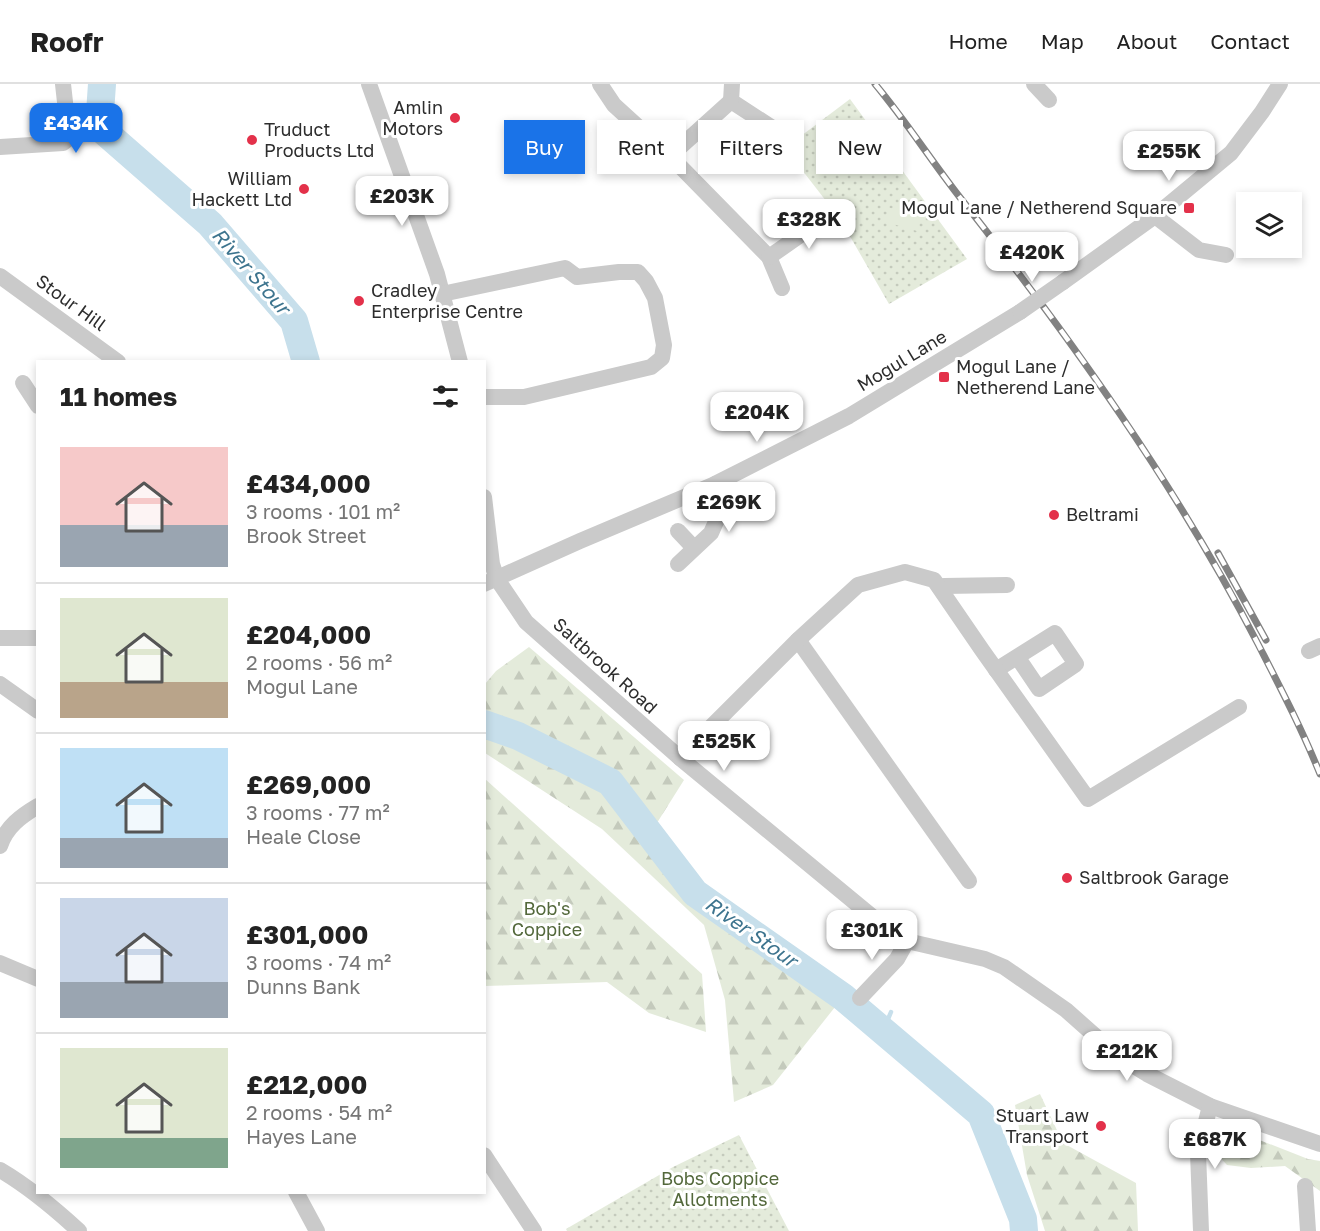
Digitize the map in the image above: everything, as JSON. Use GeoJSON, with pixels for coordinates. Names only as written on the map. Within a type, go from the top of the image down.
{"type":"FeatureCollection","features":[{"type":"Feature","properties":{"kind":"street"},"geometry":{"type":"LineString","coordinates":[[0,147],[63,142],[69,138],[63,84]]}},
{"type":"Feature","properties":{"kind":"street"},"geometry":{"type":"LineString","coordinates":[[369,84],[437,274],[459,360]]}},
{"type":"Feature","properties":{"kind":"street"},"geometry":{"type":"LineString","coordinates":[[600,84],[614,105],[630,120]]}},
{"type":"Feature","properties":{"kind":"street"},"geometry":{"type":"LineString","coordinates":[[686,142],[731,101],[732,84]]}},
{"type":"Feature","properties":{"kind":"street"},"geometry":{"type":"LineString","coordinates":[[1034,84],[1050,100]]}},
{"type":"Feature","properties":{"kind":"street","name":"Mogul Lane"},"geometry":{"type":"LineString","coordinates":[[491,581],[715,484],[849,416],[1020,312],[1155,216],[1231,153],[1263,112],[1280,84]]}},
{"type":"Feature","properties":{"kind":"street"},"geometry":{"type":"LineString","coordinates":[[731,101],[760,120]]}},
{"type":"Feature","properties":{"kind":"street"},"geometry":{"type":"LineString","coordinates":[[686,172],[769,257],[782,288]]}},
{"type":"Feature","properties":{"kind":"street"},"geometry":{"type":"LineString","coordinates":[[769,257],[829,215]]}},
{"type":"Feature","properties":{"kind":"street"},"geometry":{"type":"LineString","coordinates":[[1155,216],[1199,250],[1226,255]]}},
{"type":"Feature","properties":{"kind":"street"},"geometry":{"type":"LineString","coordinates":[[442,294],[565,268],[577,277],[638,272],[655,298],[664,345],[662,358],[651,368],[524,397],[486,397]]}},
{"type":"Feature","properties":{"kind":"street","name":"Stour Hill"},"geometry":{"type":"LineString","coordinates":[[2,281],[115,360]]}},
{"type":"Feature","properties":{"kind":"street"},"geometry":{"type":"LineString","coordinates":[[23,383],[36,403]]}},
{"type":"Feature","properties":{"kind":"street"},"geometry":{"type":"LineString","coordinates":[[678,564],[711,533],[723,506],[715,484]]}},
{"type":"Feature","properties":{"kind":"street"},"geometry":{"type":"LineString","coordinates":[[486,514],[492,564],[491,581]]}},
{"type":"Feature","properties":{"kind":"street"},"geometry":{"type":"LineString","coordinates":[[678,531],[694,548]]}},
{"type":"Feature","properties":{"kind":"street"},"geometry":{"type":"LineString","coordinates":[[680,758],[798,640],[858,585],[905,572],[934,580],[1088,799],[1239,707]]}},
{"type":"Feature","properties":{"kind":"street","name":"Saltbrook Road"},"geometry":{"type":"LineString","coordinates":[[491,581],[526,621],[680,758],[892,933],[907,941],[985,959],[1004,967],[1066,1010],[1119,1057],[1147,1074],[1210,1106],[1320,1144]]}},
{"type":"Feature","properties":{"kind":"street"},"geometry":{"type":"LineString","coordinates":[[940,588],[944,586],[1007,585]]}},
{"type":"Feature","properties":{"kind":"street"},"geometry":{"type":"LineString","coordinates":[[0,638],[36,638]]}},
{"type":"Feature","properties":{"kind":"street"},"geometry":{"type":"LineString","coordinates":[[798,640],[969,881]]}},
{"type":"Feature","properties":{"kind":"street"},"geometry":{"type":"LineString","coordinates":[[996,670],[1018,658]]}},
{"type":"Feature","properties":{"kind":"street"},"geometry":{"type":"LineString","coordinates":[[0,684],[36,710]]}},
{"type":"Feature","properties":{"kind":"street"},"geometry":{"type":"LineString","coordinates":[[0,846],[13,824],[36,807]]}},
{"type":"Feature","properties":{"kind":"street"},"geometry":{"type":"LineString","coordinates":[[860,998],[897,959],[907,941]]}},
{"type":"Feature","properties":{"kind":"street"},"geometry":{"type":"LineString","coordinates":[[0,963],[36,978]]}},
{"type":"Feature","properties":{"kind":"street"},"geometry":{"type":"LineString","coordinates":[[1201,1231],[1198,1153],[1210,1106]]}},
{"type":"Feature","properties":{"kind":"street"},"geometry":{"type":"LineString","coordinates":[[486,1158],[534,1231]]}},
{"type":"Feature","properties":{"kind":"street"},"geometry":{"type":"LineString","coordinates":[[0,1170],[36,1194]]}},
{"type":"Feature","properties":{"kind":"street"},"geometry":{"type":"LineString","coordinates":[[1305,1186],[1308,1231]]}},
{"type":"Feature","properties":{"kind":"street"},"geometry":{"type":"LineString","coordinates":[[37,1194],[79,1231]]}},
{"type":"Feature","properties":{"kind":"street"},"geometry":{"type":"LineString","coordinates":[[297,1194],[317,1231]]}},
{"type":"Feature","properties":{"kind":"green space"},"geometry":{"type":"Polygon","coordinates":[[[850,99],[865,120],[822,120],[850,99]]]}},
{"type":"Feature","properties":{"kind":"green space"},"geometry":{"type":"Polygon","coordinates":[[[816,125],[816,174],[903,174],[903,171],[967,259],[889,304],[840,219],[804,173],[804,134],[816,125]]]}},
{"type":"Feature","properties":{"kind":"green space"},"geometry":{"type":"Polygon","coordinates":[[[890,208],[921,217],[917,231],[886,222],[890,208]]]}},
{"type":"Feature","properties":{"kind":"green space"},"geometry":{"type":"Polygon","coordinates":[[[529,647],[684,780],[650,834],[695,893],[843,997],[773,1085],[734,1102],[725,1000],[704,925],[602,829],[486,754],[486,683],[496,671],[529,647]]]}},
{"type":"Feature","properties":{"kind":"green space","name":"Bob's Coppice"},"geometry":{"type":"Polygon","coordinates":[[[486,780],[702,974],[706,1032],[649,1013],[607,982],[486,986],[486,780]]]}},
{"type":"Feature","properties":{"kind":"green space"},"geometry":{"type":"Polygon","coordinates":[[[1040,1094],[1063,1143],[1136,1183],[1138,1231],[1045,1231],[1027,1175],[1015,1105],[1040,1094]]]}},
{"type":"Feature","properties":{"kind":"green space"},"geometry":{"type":"Polygon","coordinates":[[[1234,1130],[1308,1159],[1320,1161],[1320,1191],[1285,1166],[1251,1168],[1227,1165],[1215,1152],[1219,1134],[1234,1130]]]}},
{"type":"Feature","properties":{"kind":"green space","name":"Bobs Coppice Allotments"},"geometry":{"type":"Polygon","coordinates":[[[739,1135],[789,1231],[567,1231],[566,1229],[673,1167],[739,1135]]]}},
{"type":"Feature","properties":{"kind":"waterway","name":"River Stour"},"geometry":{"type":"LineString","coordinates":[[102,84],[99,127],[210,224],[294,321],[305,360]]}},
{"type":"Feature","properties":{"kind":"waterway","name":"River Stour"},"geometry":{"type":"LineString","coordinates":[[486,725],[518,736],[610,782],[695,893],[843,997],[981,1114],[1023,1219],[1024,1231]]}},
{"type":"Feature","properties":{"kind":"waterway"},"geometry":{"type":"LineString","coordinates":[[883,1031],[891,1012]]}},
{"type":"Feature","properties":{"kind":"railway"},"geometry":{"type":"LineString","coordinates":[[875,84],[1043,306],[1121,415],[1193,527],[1226,585],[1298,724],[1320,774]]}},
{"type":"Feature","properties":{"kind":"railway"},"geometry":{"type":"LineString","coordinates":[[1218,553],[1266,640]]}},
{"type":"Feature","properties":{"kind":"place","name":"Amlin Motors"},"geometry":{"type":"Point","coordinates":[455,118]}},
{"type":"Feature","properties":{"kind":"place","name":"Truduct Products Ltd"},"geometry":{"type":"Point","coordinates":[252,140]}},
{"type":"Feature","properties":{"kind":"place","name":"William Hackett Ltd"},"geometry":{"type":"Point","coordinates":[304,189]}},
{"type":"Feature","properties":{"kind":"place","name":"Mogul Lane / Netherend Square"},"geometry":{"type":"Point","coordinates":[1189,208]}},
{"type":"Feature","properties":{"kind":"place","name":"Cradley Enterprise Centre"},"geometry":{"type":"Point","coordinates":[359,301]}},
{"type":"Feature","properties":{"kind":"place","name":"Mogul Lane / Netherend Lane"},"geometry":{"type":"Point","coordinates":[944,377]}},
{"type":"Feature","properties":{"kind":"place","name":"Beltrami"},"geometry":{"type":"Point","coordinates":[1054,515]}},
{"type":"Feature","properties":{"kind":"place","name":"Saltbrook Garage"},"geometry":{"type":"Point","coordinates":[1067,878]}},
{"type":"Feature","properties":{"kind":"place","name":"Stuart Law Transport"},"geometry":{"type":"Point","coordinates":[1101,1126]}}]}
